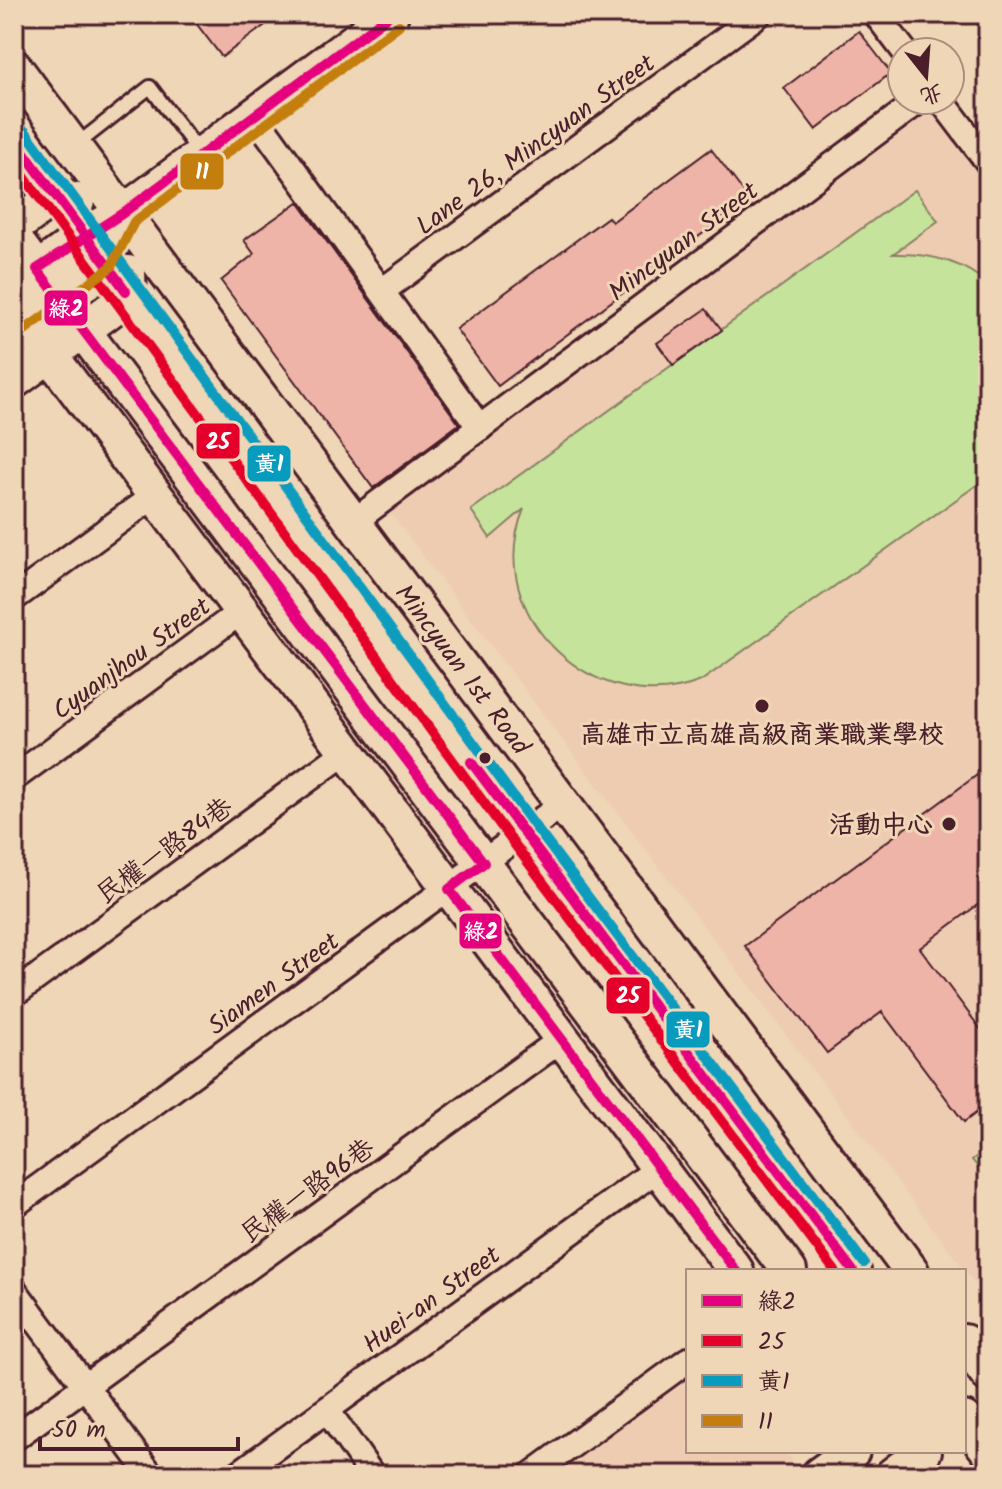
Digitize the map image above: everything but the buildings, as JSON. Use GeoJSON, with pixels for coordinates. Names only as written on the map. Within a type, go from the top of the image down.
{"type":"FeatureCollection","features":[{"type":"Feature","properties":{"kind":"street"},"geometry":{"type":"LineString","coordinates":[[25,299],[93,246],[123,213],[391,14]]}},
{"type":"Feature","properties":{"kind":"street","name":"Lane 26, Mincyuan Street"},"geometry":{"type":"LineString","coordinates":[[382,291],[759,14]]}},
{"type":"Feature","properties":{"kind":"street"},"geometry":{"type":"LineString","coordinates":[[876,14],[893,36]]}},
{"type":"Feature","properties":{"kind":"street","name":"Mincyuan 1st Road"},"geometry":{"type":"LineString","coordinates":[[14,67],[910,1269]]}},
{"type":"Feature","properties":{"kind":"street"},"geometry":{"type":"LineString","coordinates":[[255,116],[480,428]]}},
{"type":"Feature","properties":{"kind":"street","name":"Mincyuan Street"},"geometry":{"type":"LineString","coordinates":[[353,522],[899,116]]}},
{"type":"Feature","properties":{"kind":"street"},"geometry":{"type":"LineString","coordinates":[[953,116],[988,162]]}},
{"type":"Feature","properties":{"kind":"street","name":"Mincyuan 1st Road"},"geometry":{"type":"LineString","coordinates":[[14,139],[523,833],[851,1269]]}},
{"type":"Feature","properties":{"kind":"street"},"geometry":{"type":"LineString","coordinates":[[14,227],[56,196],[123,213]]}},
{"type":"Feature","properties":{"kind":"street"},"geometry":{"type":"LineString","coordinates":[[14,381],[129,296],[123,213]]}},
{"type":"Feature","properties":{"kind":"street"},"geometry":{"type":"LineString","coordinates":[[14,239],[25,299],[49,355],[735,1269]]}},
{"type":"Feature","properties":{"kind":"street"},"geometry":{"type":"LineString","coordinates":[[25,299],[81,331],[788,1269]]}},
{"type":"Feature","properties":{"kind":"street"},"geometry":{"type":"LineString","coordinates":[[14,598],[155,495]]}},
{"type":"Feature","properties":{"kind":"street","name":"Cyuanjhou Street"},"geometry":{"type":"LineString","coordinates":[[14,778],[242,611]]}},
{"type":"Feature","properties":{"kind":"street","name":"民權一路84巷"},"geometry":{"type":"LineString","coordinates":[[14,994],[347,751]]}},
{"type":"Feature","properties":{"kind":"street","name":"Siamen Street"},"geometry":{"type":"LineString","coordinates":[[14,1205],[563,804]]}},
{"type":"Feature","properties":{"kind":"street","name":"民權一路96巷"},"geometry":{"type":"LineString","coordinates":[[14,1438],[562,1039]]}},
{"type":"Feature","properties":{"kind":"street","name":"Huei-an Street"},"geometry":{"type":"LineString","coordinates":[[237,1475],[659,1168]]}},
{"type":"Feature","properties":{"kind":"street"},"geometry":{"type":"LineString","coordinates":[[14,1290],[151,1475]]}},
{"type":"Feature","properties":{"kind":"street"},"geometry":{"type":"LineString","coordinates":[[531,1475],[686,1361]]}},
{"type":"Feature","properties":{"kind":"street"},"geometry":{"type":"LineString","coordinates":[[966,1418],[988,1402]]}},
{"type":"Feature","properties":{"kind":"street"},"geometry":{"type":"LineString","coordinates":[[327,1410],[372,1475]]}},
{"type":"Feature","properties":{"kind":"street"},"geometry":{"type":"LineString","coordinates":[[966,1422],[988,1450]]}},
{"type":"Feature","properties":{"kind":"street"},"geometry":{"type":"LineString","coordinates":[[819,1475],[849,1453]]}},
{"type":"Feature","properties":{"kind":"street"},"geometry":{"type":"LineString","coordinates":[[873,1453],[891,1475],[920,1453]]}},
{"type":"Feature","properties":{"kind":"street"},"geometry":{"type":"LineString","coordinates":[[925,1453],[942,1475]]}},
{"type":"Feature","properties":{"kind":"lane"},"geometry":{"type":"LineString","coordinates":[[74,147],[150,87],[202,155]]}},
{"type":"Feature","properties":{"kind":"shaded area","name":"高雄市立高雄高級商業職業學校"},"geometry":{"type":"Polygon","coordinates":[[[922,116],[941,116],[988,177],[988,1301],[389,511],[922,116]]]}},
{"type":"Feature","properties":{"kind":"shaded area"},"geometry":{"type":"Polygon","coordinates":[[[686,1379],[686,1453],[786,1453],[798,1467],[787,1475],[555,1475],[686,1379]]]}},
{"type":"Feature","properties":{"kind":"green space"},"geometry":{"type":"Polygon","coordinates":[[[915,190],[938,221],[893,254],[944,260],[967,269],[988,284],[988,477],[701,681],[661,690],[623,687],[587,673],[557,650],[533,621],[518,586],[515,549],[524,509],[490,538],[471,510],[915,190]]]}},
{"type":"Feature","properties":{"kind":"green space"},"geometry":{"type":"Polygon","coordinates":[[[988,1148],[988,1179],[972,1160],[988,1148]]]}},
{"type":"Feature","properties":{"kind":"transit line","name":"綠2"},"geometry":{"type":"LineString","coordinates":[[391,14],[123,213],[37,269],[484,863],[449,889],[734,1269]]}},
{"type":"Feature","properties":{"kind":"transit line","name":"11"},"geometry":{"type":"LineString","coordinates":[[22,332],[111,267],[134,222],[399,25]]}},
{"type":"Feature","properties":{"kind":"transit line","name":"黃1"},"geometry":{"type":"LineString","coordinates":[[25,131],[534,825],[864,1263]]}},
{"type":"Feature","properties":{"kind":"transit line","name":"綠2"},"geometry":{"type":"LineString","coordinates":[[14,139],[126,291]]}},
{"type":"Feature","properties":{"kind":"transit line","name":"25"},"geometry":{"type":"LineString","coordinates":[[14,163],[512,841],[833,1269]]}},
{"type":"Feature","properties":{"kind":"transit line","name":"綠2"},"geometry":{"type":"LineString","coordinates":[[471,762],[851,1269]]}},
{"type":"Feature","properties":{"kind":"place","name":"高雄市立高雄高級商業職業學校"},"geometry":{"type":"Point","coordinates":[762,706]}},
{"type":"Feature","properties":{"kind":"place","name":"活動中心"},"geometry":{"type":"Point","coordinates":[949,824]}}]}
